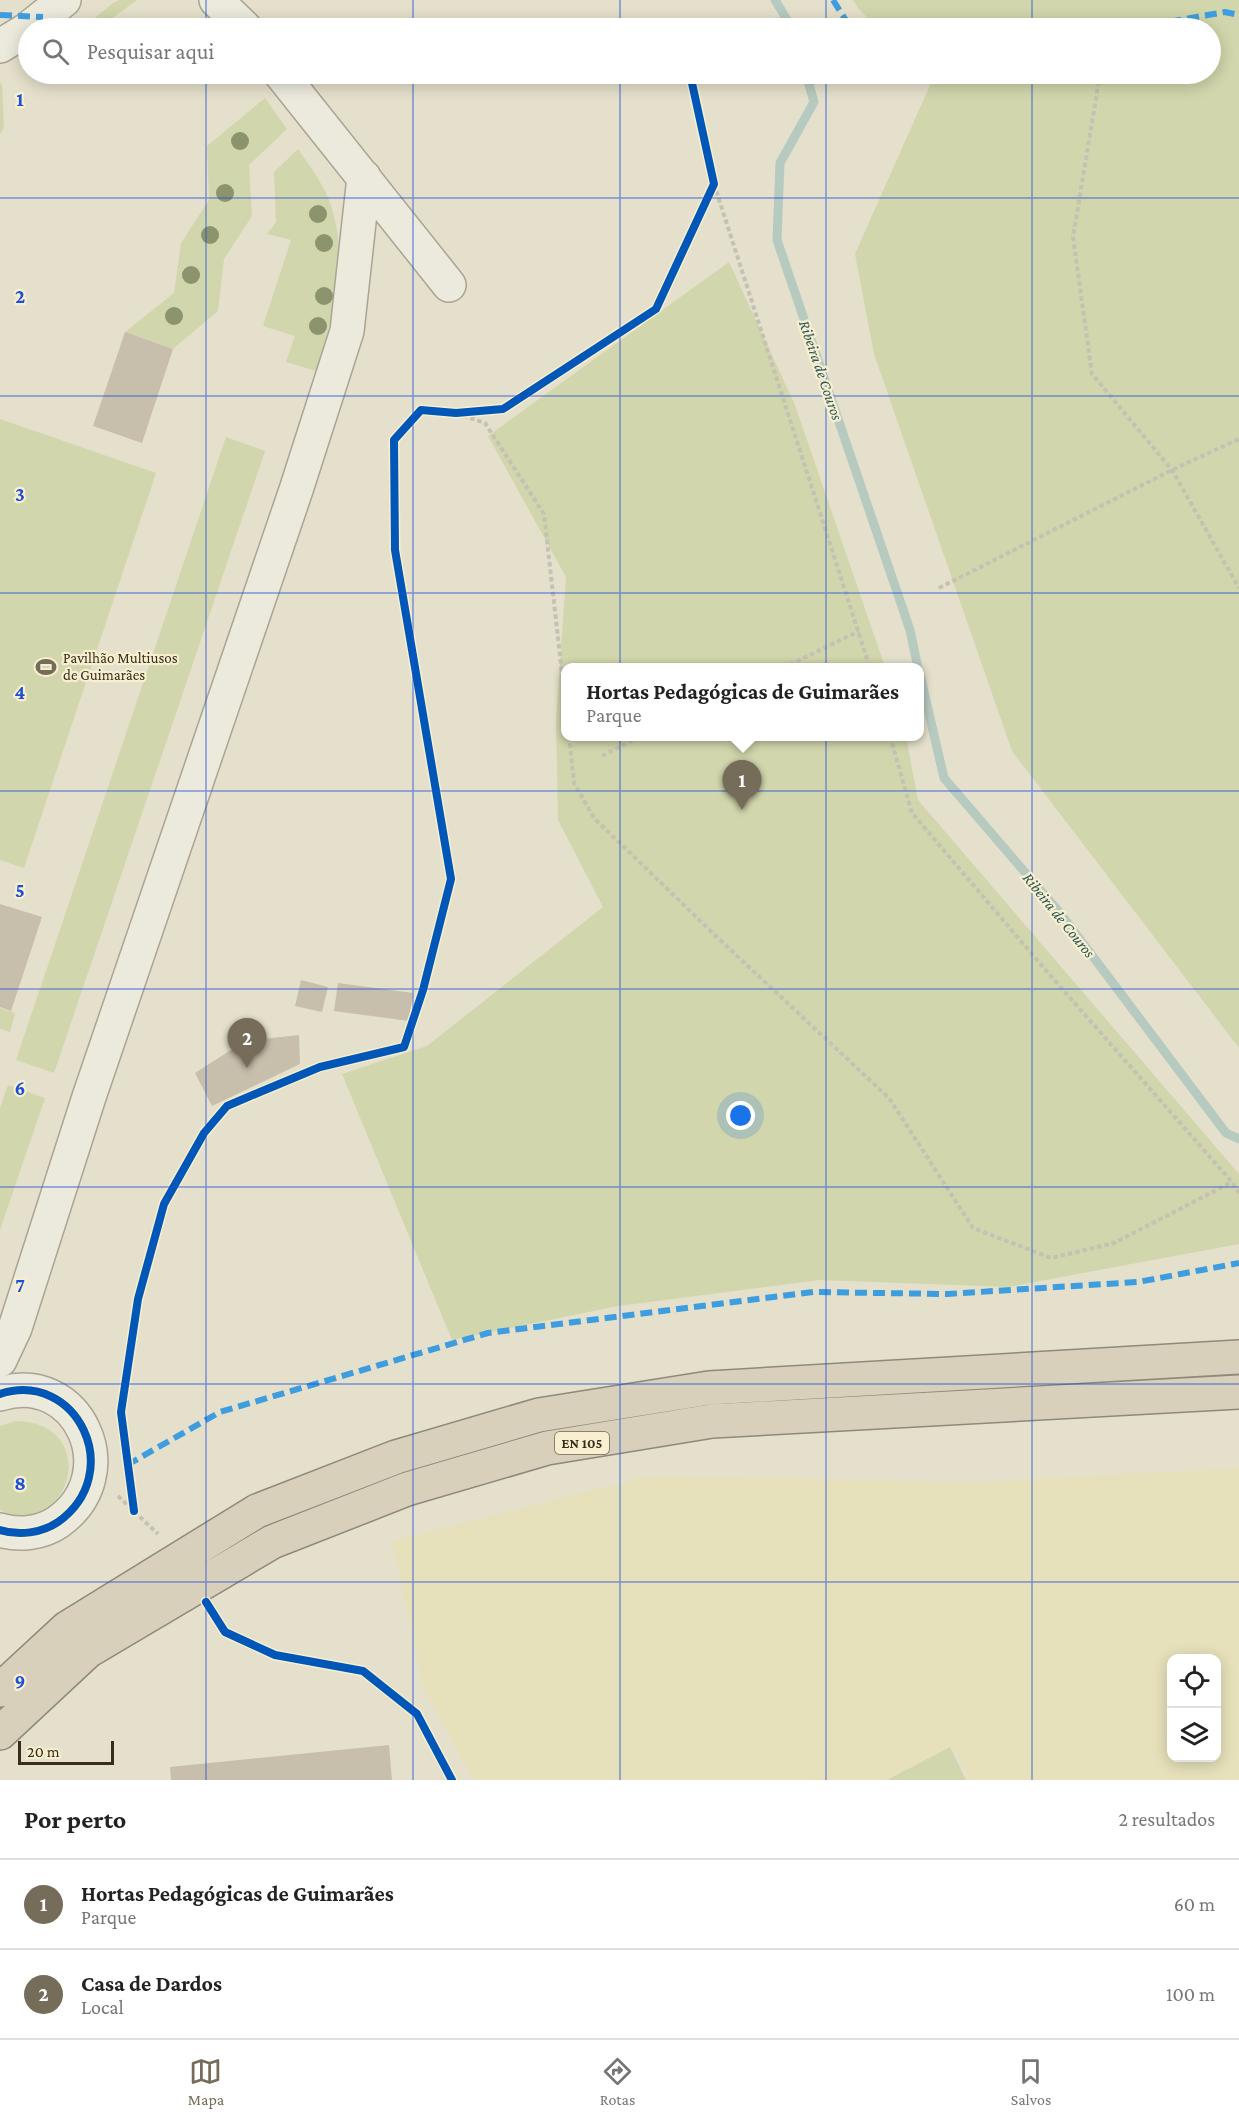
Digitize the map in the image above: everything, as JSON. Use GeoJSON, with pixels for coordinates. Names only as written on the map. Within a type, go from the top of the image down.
{"type":"FeatureCollection","features":[{"type":"Feature","properties":{"kind":"highway","name":"EN 105"},"geometry":{"type":"LineString","coordinates":[[0,1690],[67,1629],[257,1511],[396,1457],[539,1415],[709,1388],[1239,1357]]}},
{"type":"Feature","properties":{"kind":"highway","name":"EN 105"},"geometry":{"type":"LineString","coordinates":[[0,1733],[88,1652],[272,1542],[407,1489],[547,1448],[712,1421],[1239,1392]]}},
{"type":"Feature","properties":{"kind":"street"},"geometry":{"type":"LineString","coordinates":[[42,18],[64,0]]}},
{"type":"Feature","properties":{"kind":"street"},"geometry":{"type":"LineString","coordinates":[[216,0],[240,18]]}},
{"type":"Feature","properties":{"kind":"street"},"geometry":{"type":"LineString","coordinates":[[0,46],[18,35]]}},
{"type":"Feature","properties":{"kind":"street"},"geometry":{"type":"LineString","coordinates":[[289,84],[448,285]]}},
{"type":"Feature","properties":{"kind":"street"},"geometry":{"type":"LineString","coordinates":[[0,1360],[15,1328],[89,1096],[296,490],[347,331],[364,177]]}},
{"type":"Feature","properties":{"kind":"street"},"geometry":{"type":"LineString","coordinates":[[0,1530],[27,1533],[50,1527],[70,1513],[84,1493],[91,1470],[90,1449],[83,1428],[70,1411],[21,1374],[15,1364],[13,1353],[15,1328]]}},
{"type":"Feature","properties":{"kind":"street"},"geometry":{"type":"LineString","coordinates":[[0,1394],[23,1390],[53,1399]]}},
{"type":"Feature","properties":{"kind":"path"},"geometry":{"type":"LineString","coordinates":[[1098,84],[1073,237],[1092,374],[1172,470],[1239,588]]}},
{"type":"Feature","properties":{"kind":"path"},"geometry":{"type":"LineString","coordinates":[[711,173],[869,663]]}},
{"type":"Feature","properties":{"kind":"path"},"geometry":{"type":"LineString","coordinates":[[709,195],[714,184]]}},
{"type":"Feature","properties":{"kind":"path"},"geometry":{"type":"LineString","coordinates":[[444,412],[479,411]]}},
{"type":"Feature","properties":{"kind":"path"},"geometry":{"type":"LineString","coordinates":[[456,413],[485,423],[544,514],[561,665]]}},
{"type":"Feature","properties":{"kind":"path"},"geometry":{"type":"LineString","coordinates":[[939,588],[1172,470],[1239,439]]}},
{"type":"Feature","properties":{"kind":"path"},"geometry":{"type":"LineString","coordinates":[[793,663],[859,631]]}},
{"type":"Feature","properties":{"kind":"path"},"geometry":{"type":"LineString","coordinates":[[570,741],[574,783],[594,818],[889,1098],[973,1228],[1051,1258],[1114,1243],[1232,1182]]}},
{"type":"Feature","properties":{"kind":"path"},"geometry":{"type":"LineString","coordinates":[[602,756],[631,741]]}},
{"type":"Feature","properties":{"kind":"path"},"geometry":{"type":"LineString","coordinates":[[891,741],[912,813],[1049,974],[1232,1182],[1239,1193]]}},
{"type":"Feature","properties":{"kind":"path"},"geometry":{"type":"LineString","coordinates":[[91,1470],[160,1537]]}},
{"type":"Feature","properties":{"kind":"path"},"geometry":{"type":"LineString","coordinates":[[132,1500],[134,1511]]}},
{"type":"Feature","properties":{"kind":"shaded area"},"geometry":{"type":"Polygon","coordinates":[[[1239,1468],[1239,1780],[970,1780],[954,1747],[883,1780],[473,1780],[423,1686],[392,1541],[649,1476],[980,1482],[1239,1468]]]}},
{"type":"Feature","properties":{"kind":"green space"},"geometry":{"type":"Polygon","coordinates":[[[119,0],[137,0],[113,18],[95,18],[119,0]]]}},
{"type":"Feature","properties":{"kind":"green space"},"geometry":{"type":"Polygon","coordinates":[[[853,0],[1239,0],[1239,1048],[1012,751],[874,354],[855,254],[931,84],[1221,84],[1221,18],[868,18],[853,0]]]}},
{"type":"Feature","properties":{"kind":"green space"},"geometry":{"type":"Polygon","coordinates":[[[2,83],[4,128],[0,134],[0,84],[2,83]]]}},
{"type":"Feature","properties":{"kind":"green space"},"geometry":{"type":"Polygon","coordinates":[[[265,98],[287,129],[249,165],[252,216],[224,259],[218,311],[173,349],[125,332],[174,293],[181,243],[209,200],[207,146],[265,98]]]}},
{"type":"Feature","properties":{"kind":"green space"},"geometry":{"type":"Polygon","coordinates":[[[298,149],[319,180],[329,200],[339,244],[337,287],[316,371],[286,362],[295,336],[263,326],[291,240],[267,234],[276,222],[274,172],[298,149]]]}},
{"type":"Feature","properties":{"kind":"green space"},"geometry":{"type":"Polygon","coordinates":[[[729,262],[795,405],[884,663],[561,663],[561,741],[907,741],[918,800],[1239,1174],[1239,1244],[1008,1287],[820,1280],[618,1306],[452,1340],[342,1074],[427,1046],[603,907],[558,820],[556,719],[566,577],[488,436],[729,262]]]}},
{"type":"Feature","properties":{"kind":"green space","name":"Pavilhão Multiusos de Guimarães"},"geometry":{"type":"Polygon","coordinates":[[[0,419],[156,473],[24,868],[0,860],[0,419]]]}},
{"type":"Feature","properties":{"kind":"green space"},"geometry":{"type":"Polygon","coordinates":[[[226,437],[265,451],[54,1073],[16,1060],[226,437]]]}},
{"type":"Feature","properties":{"kind":"green space"},"geometry":{"type":"Polygon","coordinates":[[[0,1008],[15,1013],[10,1032],[0,1029],[0,1008]]]}},
{"type":"Feature","properties":{"kind":"green space"},"geometry":{"type":"Polygon","coordinates":[[[8,1085],[45,1098],[0,1230],[0,1108],[8,1085]]]}},
{"type":"Feature","properties":{"kind":"green space"},"geometry":{"type":"Polygon","coordinates":[[[16,1421],[44,1427],[61,1441],[68,1459],[67,1479],[58,1497],[44,1511],[24,1516],[0,1510],[0,1426],[16,1421]]]}},
{"type":"Feature","properties":{"kind":"green space"},"geometry":{"type":"Polygon","coordinates":[[[950,1747],[966,1780],[887,1780],[950,1747]]]}},
{"type":"Feature","properties":{"kind":"building"},"geometry":{"type":"Polygon","coordinates":[[[125,332],[173,349],[142,443],[93,426],[125,332]]]}},
{"type":"Feature","properties":{"kind":"building"},"geometry":{"type":"Polygon","coordinates":[[[0,904],[42,917],[11,1011],[0,1007],[0,904]]]}},
{"type":"Feature","properties":{"kind":"building"},"geometry":{"type":"Polygon","coordinates":[[[301,980],[328,987],[322,1012],[295,1006],[301,980]]]}},
{"type":"Feature","properties":{"kind":"building"},"geometry":{"type":"Polygon","coordinates":[[[338,983],[413,993],[409,1021],[334,1011],[338,983]]]}},
{"type":"Feature","properties":{"kind":"building"},"geometry":{"type":"Polygon","coordinates":[[[299,1035],[300,1064],[212,1106],[195,1073],[245,1041],[299,1035]]]}},
{"type":"Feature","properties":{"kind":"building"},"geometry":{"type":"Polygon","coordinates":[[[389,1745],[392,1780],[171,1780],[170,1767],[389,1745]]]}},
{"type":"Feature","properties":{"kind":"waterway","name":"Ribeira de Couros"},"geometry":{"type":"LineString","coordinates":[[775,0],[786,18]]}},
{"type":"Feature","properties":{"kind":"waterway","name":"Ribeira de Couros"},"geometry":{"type":"LineString","coordinates":[[809,84],[814,102],[780,163],[777,240],[910,630],[917,663]]}},
{"type":"Feature","properties":{"kind":"waterway","name":"Ribeira de Couros"},"geometry":{"type":"LineString","coordinates":[[924,692],[944,778],[1060,913],[1226,1133],[1239,1139]]}},
{"type":"Feature","properties":{"kind":"marked path"},"geometry":{"type":"LineString","coordinates":[[833,0],[844,18]]}},
{"type":"Feature","properties":{"kind":"marked path"},"geometry":{"type":"LineString","coordinates":[[1191,18],[1225,12],[1239,15]]}},
{"type":"Feature","properties":{"kind":"marked path"},"geometry":{"type":"LineString","coordinates":[[0,15],[43,17]]}},
{"type":"Feature","properties":{"kind":"marked path"},"geometry":{"type":"LineString","coordinates":[[127,1465],[220,1412],[488,1333],[813,1292],[947,1294],[1138,1282],[1239,1263]]}},
{"type":"Feature","properties":{"kind":"cycle path"},"geometry":{"type":"LineString","coordinates":[[134,1511],[121,1412],[138,1299],[164,1204],[204,1133],[227,1106],[320,1067],[404,1047],[423,990],[451,879],[395,550],[394,440],[421,410],[456,413],[503,409],[656,309],[714,184],[692,84]]}},
{"type":"Feature","properties":{"kind":"cycle path"},"geometry":{"type":"LineString","coordinates":[[0,1394],[27,1390],[51,1397],[70,1411],[84,1430],[90,1453],[89,1478],[78,1501],[58,1522],[45,1529],[30,1532],[15,1533],[0,1530]]}},
{"type":"Feature","properties":{"kind":"cycle path"},"geometry":{"type":"LineString","coordinates":[[206,1602],[225,1632],[275,1655],[363,1671],[417,1714],[452,1780]]}},
{"type":"Feature","properties":{"kind":"place","name":"Pavilhão Multiusos de Guimarães"},"geometry":{"type":"Point","coordinates":[46,667]}},
{"type":"Feature","properties":{"kind":"place","name":"Hortas Pedagógicas de Guimarães"},"geometry":{"type":"Point","coordinates":[742,810]}},
{"type":"Feature","properties":{"kind":"place","name":"Casa de Dardos"},"geometry":{"type":"Point","coordinates":[247,1068]}}]}
